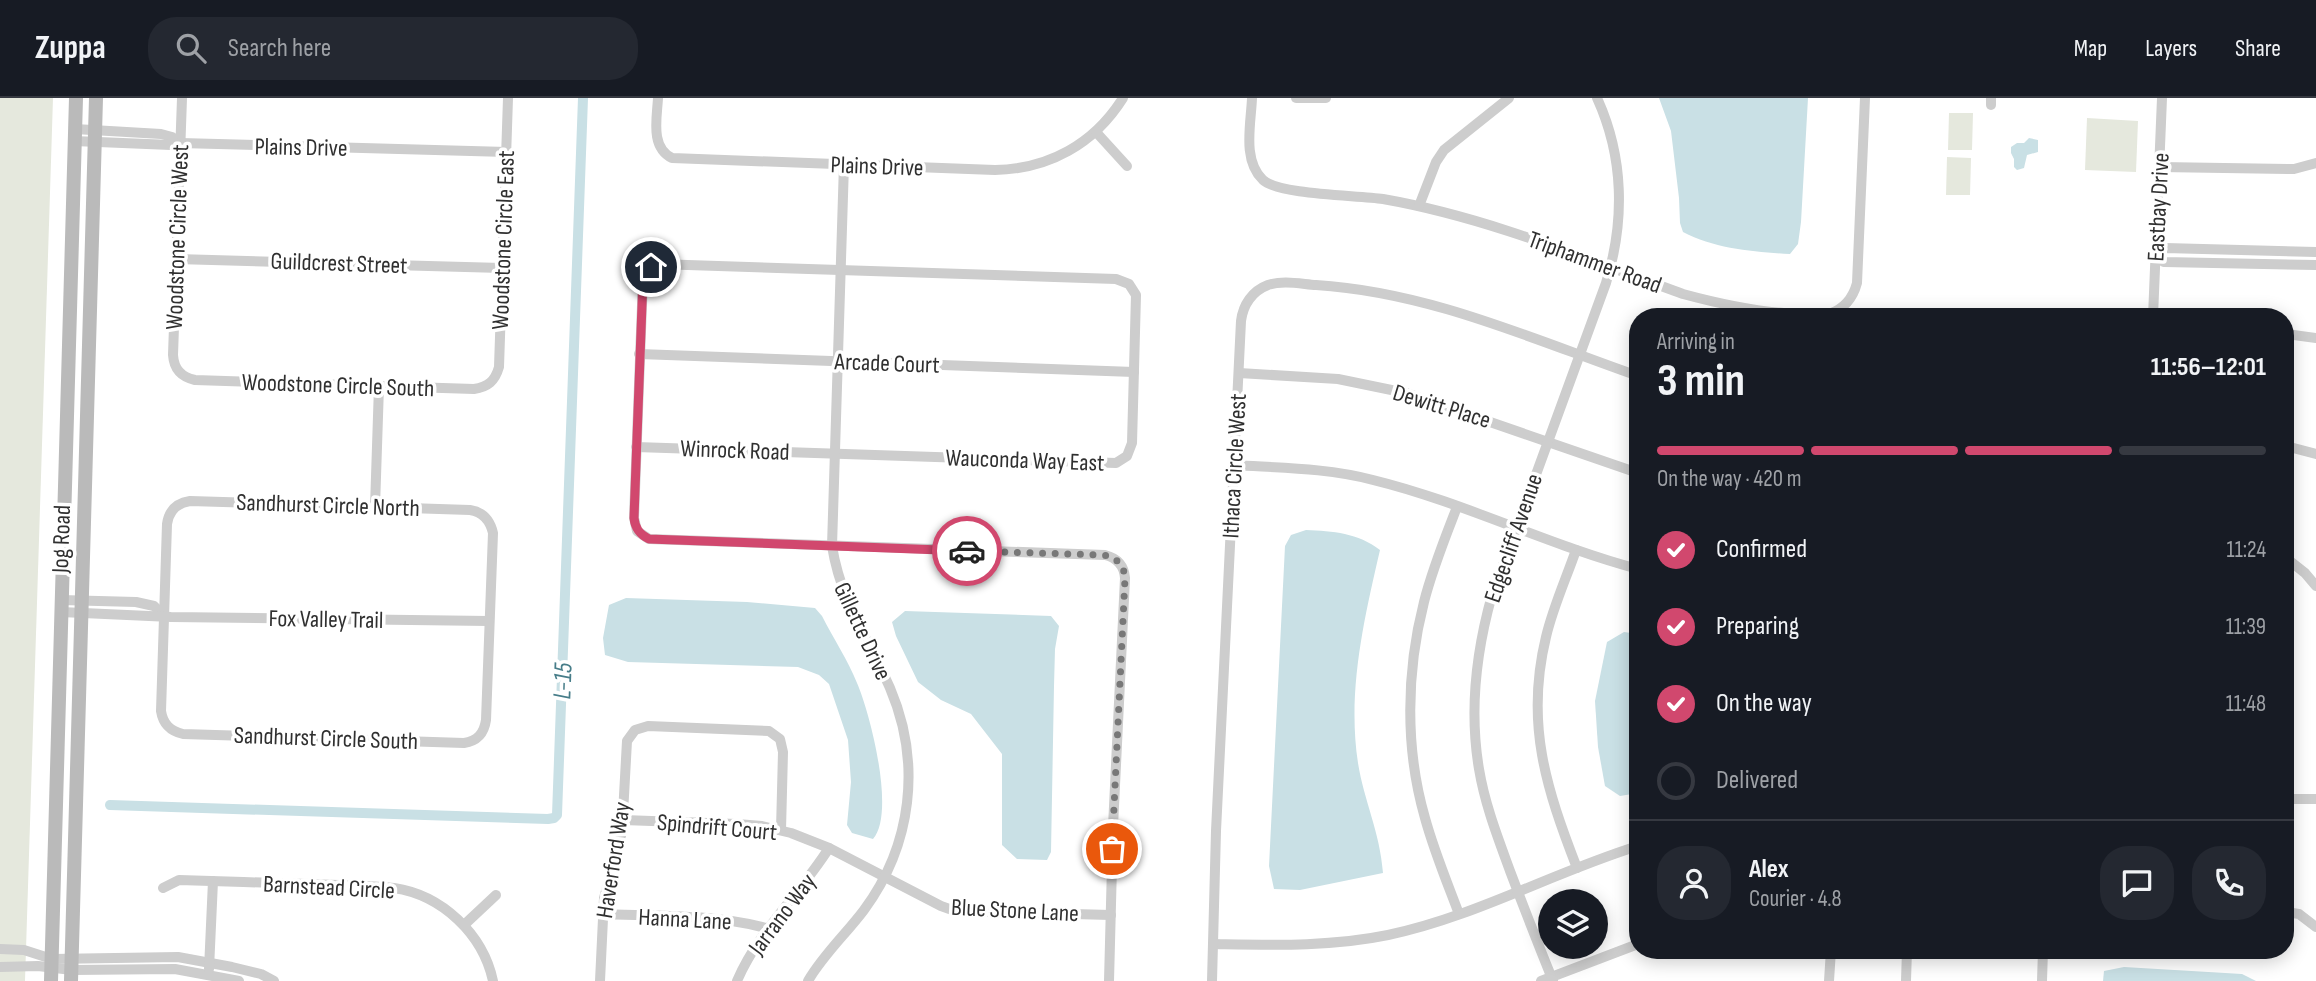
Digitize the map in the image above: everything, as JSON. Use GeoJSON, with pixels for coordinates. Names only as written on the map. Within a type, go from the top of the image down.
{"type":"FeatureCollection","features":[{"type":"Feature","properties":{"kind":"main road","name":"Jog Road"},"geometry":{"type":"LineString","coordinates":[[51,969],[76,98]]}},
{"type":"Feature","properties":{"kind":"main road","name":"Jog Road"},"geometry":{"type":"LineString","coordinates":[[71,970],[96,98]]}},
{"type":"Feature","properties":{"kind":"street","name":"Woodstone Circle West"},"geometry":{"type":"LineString","coordinates":[[181,98],[173,355],[181,374]]}},
{"type":"Feature","properties":{"kind":"street","name":"Woodstone Circle East"},"geometry":{"type":"LineString","coordinates":[[493,381],[499,368],[508,98]]}},
{"type":"Feature","properties":{"kind":"street","name":"Plains Drive"},"geometry":{"type":"LineString","coordinates":[[658,98],[658,143],[665,155],[671,158],[1008,170],[1053,159],[1082,143],[1108,119],[1123,98]]}},
{"type":"Feature","properties":{"kind":"street","name":"Triphammer Road"},"geometry":{"type":"LineString","coordinates":[[1252,98],[1250,154],[1258,174],[1268,184],[1281,189],[1353,195],[1419,206],[1500,228],[1683,293],[1740,308]]}},
{"type":"Feature","properties":{"kind":"street"},"geometry":{"type":"LineString","coordinates":[[1296,98],[1326,98]]}},
{"type":"Feature","properties":{"kind":"street"},"geometry":{"type":"LineString","coordinates":[[1419,206],[1436,162],[1444,150],[1509,98]]}},
{"type":"Feature","properties":{"kind":"street","name":"Edgecliff Avenue"},"geometry":{"type":"LineString","coordinates":[[1548,980],[1485,798],[1475,742],[1475,678],[1484,622],[1611,268],[1619,218],[1619,175],[1610,132],[1597,98]]}},
{"type":"Feature","properties":{"kind":"street","name":"Triphammer Road"},"geometry":{"type":"LineString","coordinates":[[1840,308],[1855,290],[1858,276],[1866,98]]}},
{"type":"Feature","properties":{"kind":"street","name":"Eastbay Drive"},"geometry":{"type":"LineString","coordinates":[[2153,308],[2162,98]]}},
{"type":"Feature","properties":{"kind":"street"},"geometry":{"type":"LineString","coordinates":[[1096,132],[1127,166]]}},
{"type":"Feature","properties":{"kind":"street","name":"Plains Drive"},"geometry":{"type":"LineString","coordinates":[[74,135],[171,145],[180,143],[506,152]]}},
{"type":"Feature","properties":{"kind":"street"},"geometry":{"type":"LineString","coordinates":[[2160,167],[2294,169],[2316,163]]}},
{"type":"Feature","properties":{"kind":"street","name":"Gillette Drive"},"geometry":{"type":"LineString","coordinates":[[808,981],[862,912],[885,877],[902,832],[909,783],[903,726],[889,688],[847,603],[839,582],[832,546],[844,164]]}},
{"type":"Feature","properties":{"kind":"street"},"geometry":{"type":"LineString","coordinates":[[2316,252],[2165,248],[2155,256],[2164,261],[2316,265]]}},
{"type":"Feature","properties":{"kind":"street","name":"Guildcrest Street"},"geometry":{"type":"LineString","coordinates":[[176,258],[502,268]]}},
{"type":"Feature","properties":{"kind":"street","name":"Wauconda Way East"},"geometry":{"type":"LineString","coordinates":[[832,546],[649,539],[638,531],[634,518],[639,354],[643,278],[651,267],[657,264],[840,269],[1123,280],[1133,289],[1136,295],[1130,450],[1127,456],[1115,463],[834,454]]}},
{"type":"Feature","properties":{"kind":"street","name":"Ithaca Circle West"},"geometry":{"type":"LineString","coordinates":[[1212,981],[1216,831],[1241,321],[1244,307],[1257,291],[1277,283],[1327,285],[1401,296],[1474,317],[1629,373]]}},
{"type":"Feature","properties":{"kind":"street"},"geometry":{"type":"LineString","coordinates":[[2294,335],[2316,338]]}},
{"type":"Feature","properties":{"kind":"street","name":"Arcade Court"},"geometry":{"type":"LineString","coordinates":[[639,354],[1134,372]]}},
{"type":"Feature","properties":{"kind":"street","name":"Dewitt Place"},"geometry":{"type":"LineString","coordinates":[[1239,373],[1303,376],[1372,385],[1440,402],[1629,470]]}},
{"type":"Feature","properties":{"kind":"street","name":"Woodstone Circle South"},"geometry":{"type":"LineString","coordinates":[[181,374],[195,380],[474,389],[488,386],[493,381]]}},
{"type":"Feature","properties":{"kind":"street"},"geometry":{"type":"LineString","coordinates":[[374,507],[379,386]]}},
{"type":"Feature","properties":{"kind":"street","name":"Winrock Road"},"geometry":{"type":"LineString","coordinates":[[636,447],[834,454]]}},
{"type":"Feature","properties":{"kind":"street"},"geometry":{"type":"LineString","coordinates":[[2294,448],[2316,454]]}},
{"type":"Feature","properties":{"kind":"street"},"geometry":{"type":"LineString","coordinates":[[1234,465],[1308,469],[1350,475],[1409,490],[1629,566]]}},
{"type":"Feature","properties":{"kind":"street","name":"Sandhurst Circle North"},"geometry":{"type":"LineString","coordinates":[[164,616],[168,517],[176,505],[190,501],[470,510],[483,514],[493,533],[489,621]]}},
{"type":"Feature","properties":{"kind":"street"},"geometry":{"type":"LineString","coordinates":[[1457,507],[1430,582],[1417,634],[1411,726],[1414,766],[1424,817],[1459,914]]}},
{"type":"Feature","properties":{"kind":"street"},"geometry":{"type":"LineString","coordinates":[[832,546],[1104,555],[1122,565],[1125,578],[1109,981]]}},
{"type":"Feature","properties":{"kind":"street"},"geometry":{"type":"LineString","coordinates":[[1576,550],[1546,638],[1539,676],[1537,714],[1544,772],[1551,800],[1577,868]]}},
{"type":"Feature","properties":{"kind":"street"},"geometry":{"type":"LineString","coordinates":[[2294,564],[2316,586]]}},
{"type":"Feature","properties":{"kind":"street","name":"Fox Valley Trail"},"geometry":{"type":"LineString","coordinates":[[61,606],[164,616],[489,621]]}},
{"type":"Feature","properties":{"kind":"street","name":"Sandhurst Circle South"},"geometry":{"type":"LineString","coordinates":[[164,616],[161,711],[165,724],[177,733],[464,743],[477,738],[485,727],[489,621]]}},
{"type":"Feature","properties":{"kind":"street","name":"Haverford Way"},"geometry":{"type":"LineString","coordinates":[[600,981],[602,914],[608,881],[621,841],[627,741],[635,730],[648,726],[769,731],[780,739],[783,752],[781,830]]}},
{"type":"Feature","properties":{"kind":"street"},"geometry":{"type":"LineString","coordinates":[[2294,799],[2316,799]]}},
{"type":"Feature","properties":{"kind":"street","name":"Spindrift Court"},"geometry":{"type":"LineString","coordinates":[[623,820],[737,824],[781,830],[829,848],[885,877]]}},
{"type":"Feature","properties":{"kind":"street","name":"Jarrano Way"},"geometry":{"type":"LineString","coordinates":[[737,981],[766,928],[809,877],[829,848]]}},
{"type":"Feature","properties":{"kind":"street"},"geometry":{"type":"LineString","coordinates":[[1213,944],[1295,946],[1358,941],[1410,930],[1629,849]]}},
{"type":"Feature","properties":{"kind":"street","name":"Blue Stone Lane"},"geometry":{"type":"LineString","coordinates":[[885,877],[955,911],[1111,915]]}},
{"type":"Feature","properties":{"kind":"street","name":"Barnstead Circle"},"geometry":{"type":"LineString","coordinates":[[163,888],[179,880],[395,888],[441,906],[464,925],[479,945],[493,981]]}},
{"type":"Feature","properties":{"kind":"street"},"geometry":{"type":"LineString","coordinates":[[209,973],[213,881]]}},
{"type":"Feature","properties":{"kind":"street"},"geometry":{"type":"LineString","coordinates":[[464,925],[496,895]]}},
{"type":"Feature","properties":{"kind":"street","name":"Hanna Lane"},"geometry":{"type":"LineString","coordinates":[[602,914],[731,920],[766,928]]}},
{"type":"Feature","properties":{"kind":"street"},"geometry":{"type":"LineString","coordinates":[[2294,914],[2306,918],[2316,926]]}},
{"type":"Feature","properties":{"kind":"street"},"geometry":{"type":"LineString","coordinates":[[1548,980],[1629,948]]}},
{"type":"Feature","properties":{"kind":"street"},"geometry":{"type":"LineString","coordinates":[[0,950],[24,950],[51,969]]}},
{"type":"Feature","properties":{"kind":"street"},"geometry":{"type":"LineString","coordinates":[[0,967],[71,970],[178,957],[209,973],[239,981]]}},
{"type":"Feature","properties":{"kind":"street"},"geometry":{"type":"LineString","coordinates":[[1829,981],[1830,959]]}},
{"type":"Feature","properties":{"kind":"street"},"geometry":{"type":"LineString","coordinates":[[1906,981],[1907,959]]}},
{"type":"Feature","properties":{"kind":"street"},"geometry":{"type":"LineString","coordinates":[[2042,981],[2043,959]]}},
{"type":"Feature","properties":{"kind":"street"},"geometry":{"type":"LineString","coordinates":[[209,973],[261,974],[274,981]]}},
{"type":"Feature","properties":{"kind":"shaded area"},"geometry":{"type":"Polygon","coordinates":[[[0,98],[53,98],[25,981],[0,981],[0,98]]]}},
{"type":"Feature","properties":{"kind":"shaded area"},"geometry":{"type":"Polygon","coordinates":[[[1949,113],[1973,113],[1972,150],[1948,150],[1949,113]]]}},
{"type":"Feature","properties":{"kind":"shaded area"},"geometry":{"type":"Polygon","coordinates":[[[2087,118],[2138,121],[2136,172],[2085,170],[2087,118]]]}},
{"type":"Feature","properties":{"kind":"shaded area"},"geometry":{"type":"Polygon","coordinates":[[[1947,157],[1971,158],[1970,195],[1946,195],[1947,157]]]}},
{"type":"Feature","properties":{"kind":"water"},"geometry":{"type":"Polygon","coordinates":[[[1659,98],[1808,98],[1801,222],[1798,244],[1790,254],[1722,246],[1683,232],[1671,131],[1659,98]]]}},
{"type":"Feature","properties":{"kind":"water"},"geometry":{"type":"Polygon","coordinates":[[[2029,138],[2038,140],[2038,152],[2027,155],[2024,168],[2017,170],[2014,167],[2011,147],[2024,143],[2029,138]]]}},
{"type":"Feature","properties":{"kind":"water"},"geometry":{"type":"Polygon","coordinates":[[[1306,530],[1354,536],[1380,550],[1359,656],[1355,736],[1358,763],[1379,844],[1383,873],[1300,890],[1274,889],[1269,866],[1285,546],[1291,535],[1306,530]]]}},
{"type":"Feature","properties":{"kind":"water"},"geometry":{"type":"Polygon","coordinates":[[[626,598],[747,602],[815,608],[853,674],[874,739],[882,808],[879,826],[873,839],[852,833],[847,825],[851,782],[848,740],[829,684],[819,675],[798,667],[628,662],[605,655],[603,638],[609,605],[626,598]]]}},
{"type":"Feature","properties":{"kind":"water"},"geometry":{"type":"Polygon","coordinates":[[[905,611],[1051,616],[1059,626],[1055,649],[1051,852],[1047,860],[1017,859],[1002,845],[1002,754],[971,714],[941,700],[918,682],[892,622],[905,611]]]}},
{"type":"Feature","properties":{"kind":"water"},"geometry":{"type":"Polygon","coordinates":[[[1624,632],[1629,633],[1629,794],[1620,796],[1605,786],[1598,747],[1595,701],[1607,642],[1624,632]]]}},
{"type":"Feature","properties":{"kind":"water"},"geometry":{"type":"Polygon","coordinates":[[[2124,967],[2242,974],[2256,981],[2103,981],[2104,971],[2124,967]]]}},
{"type":"Feature","properties":{"kind":"waterway","name":"L-15"},"geometry":{"type":"LineString","coordinates":[[110,805],[548,819],[557,815],[583,98]]}},
{"type":"Feature","properties":{"kind":"way so far"},"geometry":{"type":"LineString","coordinates":[[967,551],[1104,555],[1117,560],[1125,571],[1112,849]]}},
{"type":"Feature","properties":{"kind":"route"},"geometry":{"type":"LineString","coordinates":[[651,267],[643,278],[639,354],[634,518],[642,536],[649,539],[967,551]]}}]}
